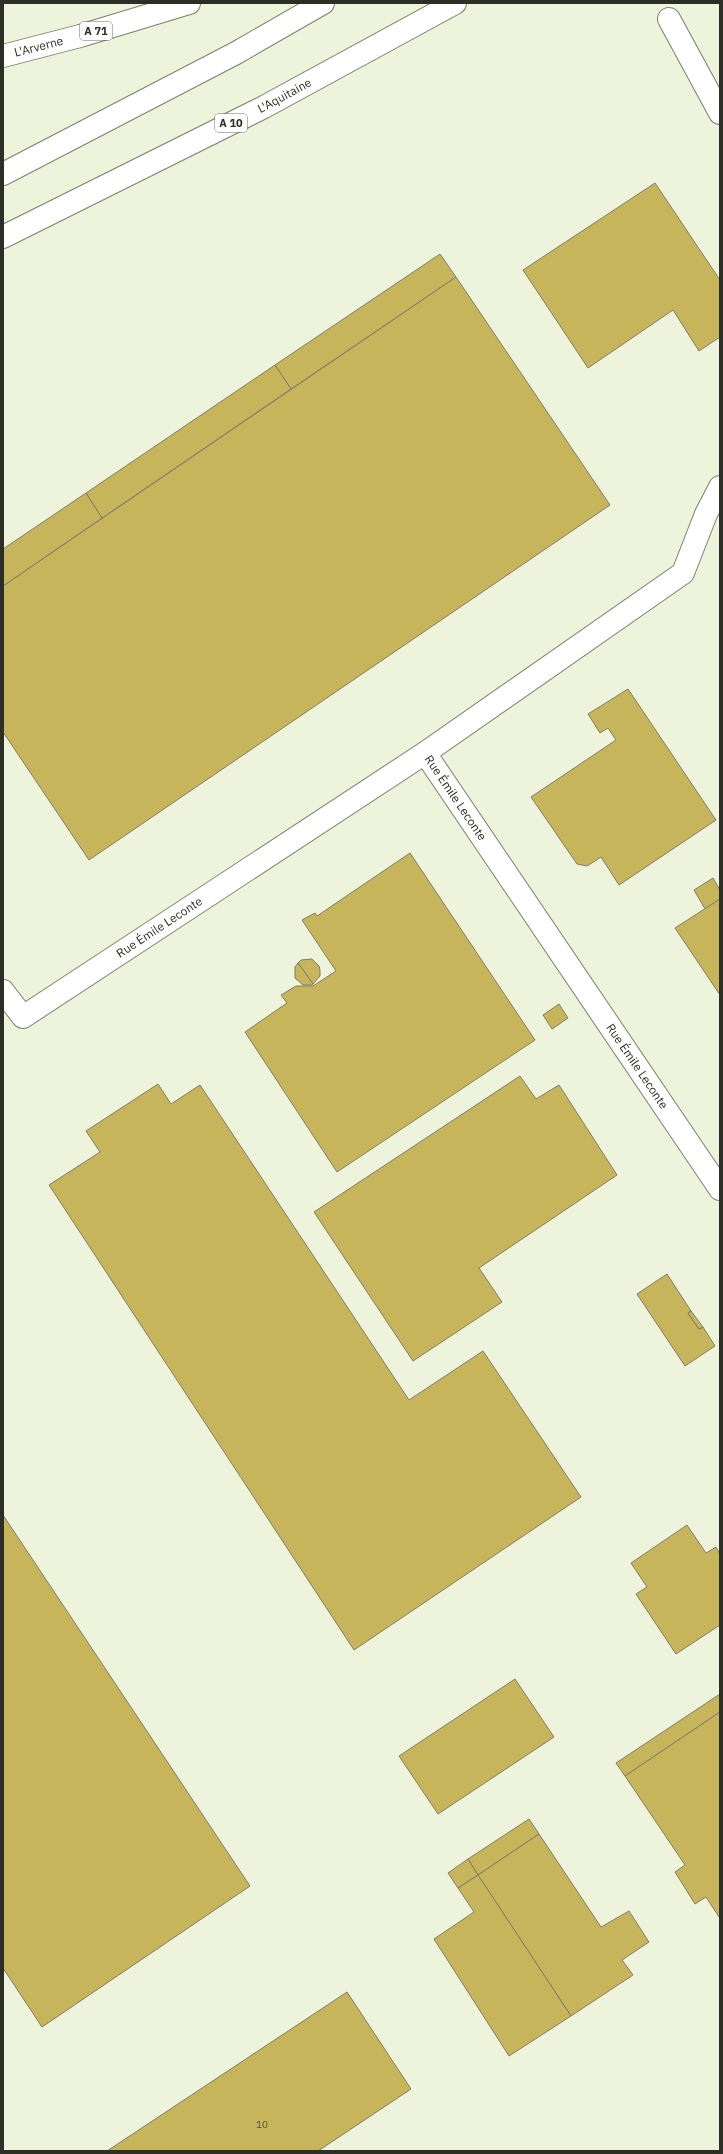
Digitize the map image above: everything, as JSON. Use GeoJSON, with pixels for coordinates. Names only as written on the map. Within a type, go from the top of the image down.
{"type":"FeatureCollection","features":[{"type":"Feature","properties":{"kind":"main road","name":"L'Arverne"},"geometry":{"type":"LineString","coordinates":[[3,56],[80,36],[189,3]]}},
{"type":"Feature","properties":{"kind":"main road"},"geometry":{"type":"LineString","coordinates":[[3,174],[236,53],[323,3]]}},
{"type":"Feature","properties":{"kind":"main road","name":"L'Aquitaine"},"geometry":{"type":"LineString","coordinates":[[3,236],[264,107],[455,3]]}},
{"type":"Feature","properties":{"kind":"main road"},"geometry":{"type":"LineString","coordinates":[[669,19],[720,113]]}},
{"type":"Feature","properties":{"kind":"main road"},"geometry":{"type":"LineString","coordinates":[[425,753],[683,573],[706,514],[720,487]]}},
{"type":"Feature","properties":{"kind":"main road","name":"Rue Émile Leconte"},"geometry":{"type":"LineString","coordinates":[[3,991],[23,1017],[425,753],[720,1189]]}},
{"type":"Feature","properties":{"kind":"building"},"geometry":{"type":"Polygon","coordinates":[[[655,183],[720,280],[720,337],[699,351],[673,310],[588,368],[523,270],[655,183]]]}},
{"type":"Feature","properties":{"kind":"building"},"geometry":{"type":"Polygon","coordinates":[[[440,254],[456,277],[291,389],[275,365],[440,254]]]}},
{"type":"Feature","properties":{"kind":"building"},"geometry":{"type":"Polygon","coordinates":[[[456,277],[610,505],[89,860],[3,732],[3,586],[456,277]]]}},
{"type":"Feature","properties":{"kind":"building"},"geometry":{"type":"Polygon","coordinates":[[[275,365],[291,389],[102,518],[86,493],[275,365]]]}},
{"type":"Feature","properties":{"kind":"building"},"geometry":{"type":"Polygon","coordinates":[[[86,493],[102,518],[3,586],[3,549],[86,493]]]}},
{"type":"Feature","properties":{"kind":"building"},"geometry":{"type":"Polygon","coordinates":[[[628,689],[716,820],[619,885],[601,857],[587,866],[577,864],[531,797],[616,740],[608,728],[600,733],[588,714],[628,689]]]}},
{"type":"Feature","properties":{"kind":"building"},"geometry":{"type":"Polygon","coordinates":[[[410,853],[535,1040],[337,1172],[245,1032],[287,1003],[281,995],[296,986],[313,986],[336,971],[302,920],[315,913],[317,916],[410,853]]]}},
{"type":"Feature","properties":{"kind":"building"},"geometry":{"type":"Polygon","coordinates":[[[713,878],[720,890],[720,899],[705,909],[694,890],[713,878]]]}},
{"type":"Feature","properties":{"kind":"building"},"geometry":{"type":"Polygon","coordinates":[[[720,899],[720,995],[675,928],[720,899]]]}},
{"type":"Feature","properties":{"kind":"building"},"geometry":{"type":"Polygon","coordinates":[[[312,959],[319,966],[320,970],[320,976],[313,984],[298,963],[301,960],[312,959]]]}},
{"type":"Feature","properties":{"kind":"building"},"geometry":{"type":"Polygon","coordinates":[[[298,963],[313,984],[312,985],[303,985],[295,978],[295,967],[298,963]]]}},
{"type":"Feature","properties":{"kind":"building"},"geometry":{"type":"Polygon","coordinates":[[[559,1004],[568,1018],[552,1029],[543,1015],[559,1004]]]}},
{"type":"Feature","properties":{"kind":"building"},"geometry":{"type":"Polygon","coordinates":[[[520,1076],[536,1099],[559,1085],[617,1175],[479,1268],[502,1302],[413,1361],[314,1212],[520,1076]]]}},
{"type":"Feature","properties":{"kind":"building"},"geometry":{"type":"Polygon","coordinates":[[[158,1084],[171,1104],[200,1085],[409,1400],[483,1351],[581,1497],[354,1650],[49,1185],[100,1152],[86,1131],[158,1084]]]}},
{"type":"Feature","properties":{"kind":"building"},"geometry":{"type":"Polygon","coordinates":[[[667,1274],[691,1311],[688,1313],[699,1329],[703,1327],[715,1346],[685,1366],[637,1294],[667,1274]]]}},
{"type":"Feature","properties":{"kind":"building"},"geometry":{"type":"Polygon","coordinates":[[[691,1311],[703,1327],[699,1329],[688,1313],[691,1311]]]}},
{"type":"Feature","properties":{"kind":"building"},"geometry":{"type":"Polygon","coordinates":[[[3,1515],[250,1886],[42,2027],[3,1968],[3,1515]]]}},
{"type":"Feature","properties":{"kind":"building"},"geometry":{"type":"Polygon","coordinates":[[[687,1525],[706,1553],[716,1547],[720,1554],[720,1625],[676,1654],[636,1594],[647,1587],[631,1563],[687,1525]]]}},
{"type":"Feature","properties":{"kind":"building"},"geometry":{"type":"Polygon","coordinates":[[[515,1679],[554,1737],[438,1814],[399,1756],[515,1679]]]}},
{"type":"Feature","properties":{"kind":"building"},"geometry":{"type":"Polygon","coordinates":[[[720,1694],[720,1712],[625,1776],[616,1763],[720,1694]]]}},
{"type":"Feature","properties":{"kind":"building"},"geometry":{"type":"Polygon","coordinates":[[[720,1712],[719,1917],[706,1897],[695,1904],[675,1872],[685,1865],[625,1776],[720,1712]]]}},
{"type":"Feature","properties":{"kind":"building"},"geometry":{"type":"Polygon","coordinates":[[[529,1819],[539,1834],[478,1875],[468,1859],[529,1819]]]}},
{"type":"Feature","properties":{"kind":"building"},"geometry":{"type":"Polygon","coordinates":[[[539,1834],[601,1927],[629,1911],[649,1942],[622,1960],[633,1975],[571,2016],[478,1875],[539,1834]]]}},
{"type":"Feature","properties":{"kind":"building"},"geometry":{"type":"Polygon","coordinates":[[[468,1859],[478,1875],[458,1888],[448,1873],[468,1859]]]}},
{"type":"Feature","properties":{"kind":"building"},"geometry":{"type":"Polygon","coordinates":[[[478,1875],[571,2016],[509,2056],[434,1939],[474,1912],[458,1888],[478,1875]]]}},
{"type":"Feature","properties":{"kind":"building"},"geometry":{"type":"Polygon","coordinates":[[[347,1992],[411,2089],[318,2151],[107,2151],[347,1992]]]}}]}
